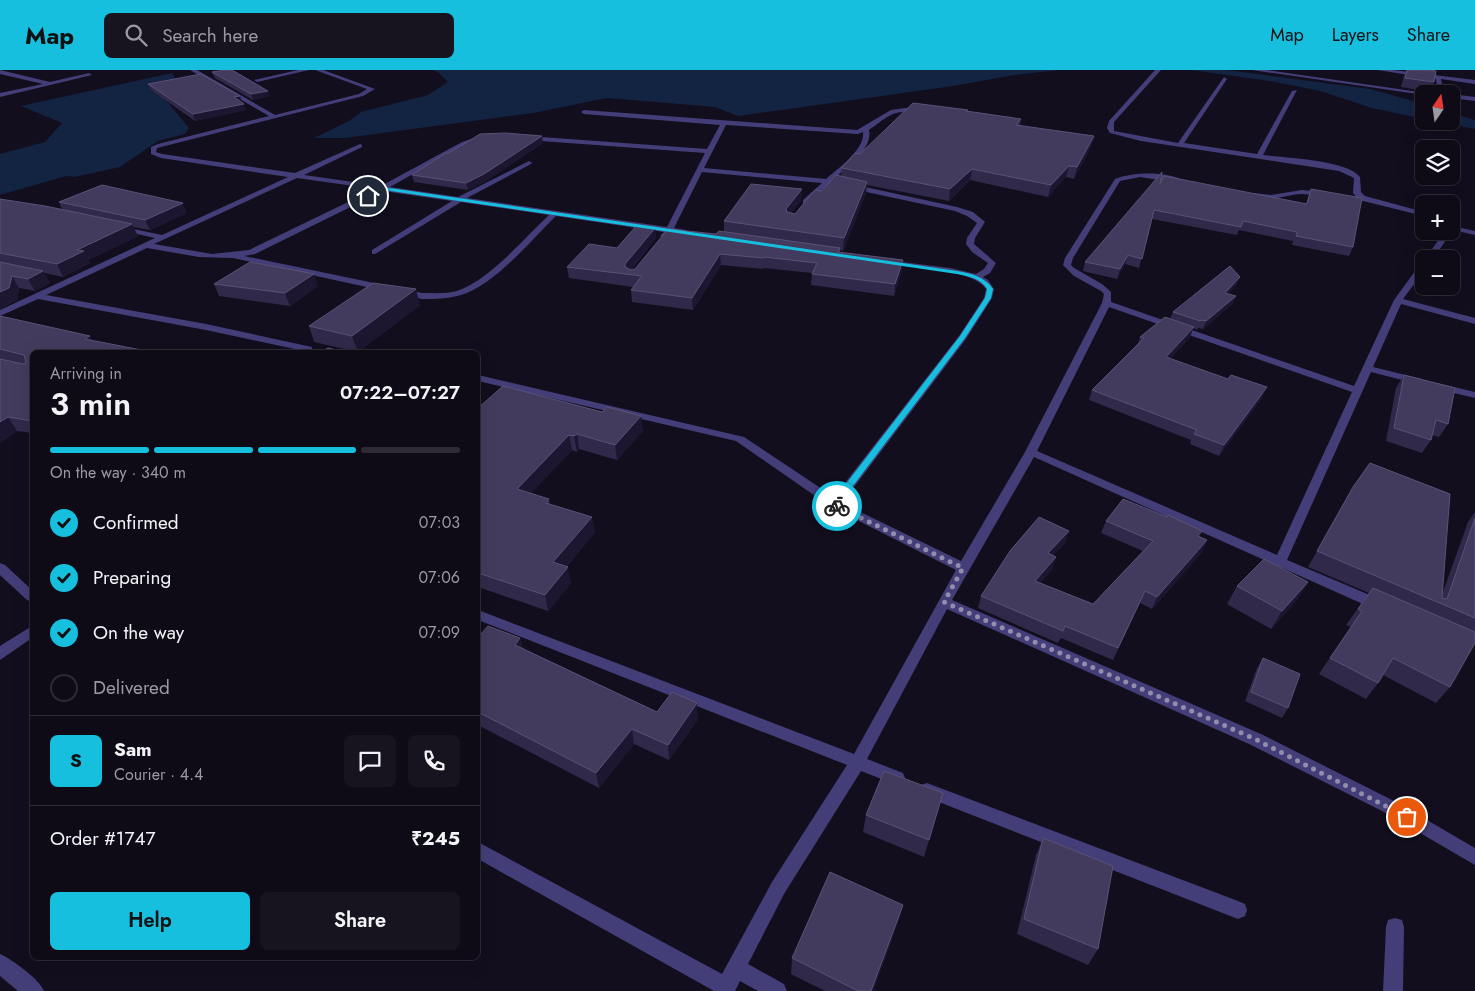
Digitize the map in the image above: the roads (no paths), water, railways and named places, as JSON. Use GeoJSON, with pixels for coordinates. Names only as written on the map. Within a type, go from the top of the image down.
{"type":"FeatureCollection","features":[{"type":"Feature","properties":{"kind":"street"},"geometry":{"type":"LineString","coordinates":[[192,70],[274,117]]}},
{"type":"Feature","properties":{"kind":"street"},"geometry":{"type":"LineString","coordinates":[[257,80],[306,70]]}},
{"type":"Feature","properties":{"kind":"street"},"geometry":{"type":"LineString","coordinates":[[318,70],[372,88],[361,95],[160,144],[154,147],[153,153],[161,156],[688,233]]}},
{"type":"Feature","properties":{"kind":"street"},"geometry":{"type":"LineString","coordinates":[[1158,70],[1111,122],[1110,128],[1112,132],[1122,136],[1326,166],[1356,174],[1359,180],[1357,193],[1362,198]]}},
{"type":"Feature","properties":{"kind":"street"},"geometry":{"type":"LineString","coordinates":[[1255,70],[1415,92]]}},
{"type":"Feature","properties":{"kind":"street"},"geometry":{"type":"LineString","coordinates":[[1380,70],[1475,82]]}},
{"type":"Feature","properties":{"kind":"street"},"geometry":{"type":"LineString","coordinates":[[0,72],[53,84]]}},
{"type":"Feature","properties":{"kind":"street"},"geometry":{"type":"LineString","coordinates":[[0,96],[89,76]]}},
{"type":"Feature","properties":{"kind":"street"},"geometry":{"type":"LineString","coordinates":[[1438,77],[1439,85]]}},
{"type":"Feature","properties":{"kind":"street"},"geometry":{"type":"LineString","coordinates":[[1180,145],[1224,79]]}},
{"type":"Feature","properties":{"kind":"street"},"geometry":{"type":"LineString","coordinates":[[1259,156],[1295,91]]}},
{"type":"Feature","properties":{"kind":"street"},"geometry":{"type":"LineString","coordinates":[[1460,97],[1475,99]]}},
{"type":"Feature","properties":{"kind":"street"},"geometry":{"type":"LineString","coordinates":[[584,112],[846,132],[866,130],[889,112],[899,110],[932,112]]}},
{"type":"Feature","properties":{"kind":"street"},"geometry":{"type":"LineString","coordinates":[[656,246],[669,230],[724,123]]}},
{"type":"Feature","properties":{"kind":"street"},"geometry":{"type":"LineString","coordinates":[[801,209],[814,193],[861,150],[867,138],[866,130]]}},
{"type":"Feature","properties":{"kind":"street"},"geometry":{"type":"LineString","coordinates":[[235,256],[275,242],[383,188],[464,143],[480,137],[497,136]]}},
{"type":"Feature","properties":{"kind":"street"},"geometry":{"type":"LineString","coordinates":[[516,137],[709,151]]}},
{"type":"Feature","properties":{"kind":"street"},"geometry":{"type":"LineString","coordinates":[[0,313],[360,146]]}},
{"type":"Feature","properties":{"kind":"street"},"geometry":{"type":"LineString","coordinates":[[375,252],[460,199],[529,163]]}},
{"type":"Feature","properties":{"kind":"street"},"geometry":{"type":"LineString","coordinates":[[700,170],[827,181],[957,209],[978,218],[981,222],[970,243],[972,248],[988,257],[992,263],[987,270],[976,277]]}},
{"type":"Feature","properties":{"kind":"street"},"geometry":{"type":"LineString","coordinates":[[480,851],[725,989],[778,888],[857,763],[963,568],[1031,452],[1106,303],[1108,294],[1103,287],[1073,272],[1067,265],[1069,258],[1117,180],[1126,176],[1137,175],[1192,183]]}},
{"type":"Feature","properties":{"kind":"street"},"geometry":{"type":"LineString","coordinates":[[1247,194],[1271,197],[1302,192],[1333,195]]}},
{"type":"Feature","properties":{"kind":"street"},"geometry":{"type":"LineString","coordinates":[[1352,197],[1415,212]]}},
{"type":"Feature","properties":{"kind":"street"},"geometry":{"type":"LineString","coordinates":[[146,245],[183,253],[235,256],[422,296],[446,296],[463,292],[480,283],[555,213]]}},
{"type":"Feature","properties":{"kind":"street"},"geometry":{"type":"LineString","coordinates":[[105,225],[162,237]]}},
{"type":"Feature","properties":{"kind":"street"},"geometry":{"type":"LineString","coordinates":[[1460,230],[1475,233]]}},
{"type":"Feature","properties":{"kind":"street"},"geometry":{"type":"LineString","coordinates":[[835,504],[963,336],[988,298],[990,289],[985,281],[957,272],[881,262]]}},
{"type":"Feature","properties":{"kind":"street"},"geometry":{"type":"LineString","coordinates":[[1280,562],[1398,300],[1415,277]]}},
{"type":"Feature","properties":{"kind":"street"},"geometry":{"type":"LineString","coordinates":[[46,278],[65,282]]}},
{"type":"Feature","properties":{"kind":"street"},"geometry":{"type":"LineString","coordinates":[[37,296],[309,348]]}},
{"type":"Feature","properties":{"kind":"street"},"geometry":{"type":"LineString","coordinates":[[1398,300],[1475,321]]}},
{"type":"Feature","properties":{"kind":"street"},"geometry":{"type":"LineString","coordinates":[[1106,303],[1357,390]]}},
{"type":"Feature","properties":{"kind":"street"},"geometry":{"type":"LineString","coordinates":[[1367,368],[1475,395]]}},
{"type":"Feature","properties":{"kind":"street"},"geometry":{"type":"LineString","coordinates":[[480,378],[740,439],[835,504],[963,568]]}},
{"type":"Feature","properties":{"kind":"street"},"geometry":{"type":"LineString","coordinates":[[1031,452],[1395,612]]}},
{"type":"Feature","properties":{"kind":"street"},"geometry":{"type":"LineString","coordinates":[[0,568],[30,595]]}},
{"type":"Feature","properties":{"kind":"street"},"geometry":{"type":"LineString","coordinates":[[944,602],[1255,739],[1390,807],[1475,857]]}},
{"type":"Feature","properties":{"kind":"street"},"geometry":{"type":"LineString","coordinates":[[480,616],[1238,910]]}},
{"type":"Feature","properties":{"kind":"street"},"geometry":{"type":"LineString","coordinates":[[0,654],[30,632]]}},
{"type":"Feature","properties":{"kind":"street"},"geometry":{"type":"LineString","coordinates":[[1392,991],[1395,927]]}},
{"type":"Feature","properties":{"kind":"street"},"geometry":{"type":"LineString","coordinates":[[0,964],[34,991]]}},
{"type":"Feature","properties":{"kind":"street"},"geometry":{"type":"LineString","coordinates":[[736,968],[777,991]]}},
{"type":"Feature","properties":{"kind":"water"},"geometry":{"type":"Polygon","coordinates":[[[433,70],[1060,70],[1014,75],[953,86],[738,116],[715,107],[607,98],[533,113],[345,138],[314,138],[349,121],[361,112],[428,95],[448,82],[433,70]]]}},
{"type":"Feature","properties":{"kind":"water"},"geometry":{"type":"Polygon","coordinates":[[[1191,70],[1227,70],[1370,89],[1415,102],[1415,117],[1372,108],[1320,91],[1270,81],[1191,70]]]}},
{"type":"Feature","properties":{"kind":"water"},"geometry":{"type":"Polygon","coordinates":[[[172,73],[177,82],[161,94],[189,128],[185,134],[158,141],[120,167],[75,177],[66,176],[0,195],[0,154],[45,142],[62,123],[21,106],[172,73]]]}},
{"type":"Feature","properties":{"kind":"water"},"geometry":{"type":"Polygon","coordinates":[[[1460,116],[1475,120],[1475,129],[1460,126],[1460,116]]]}}]}
